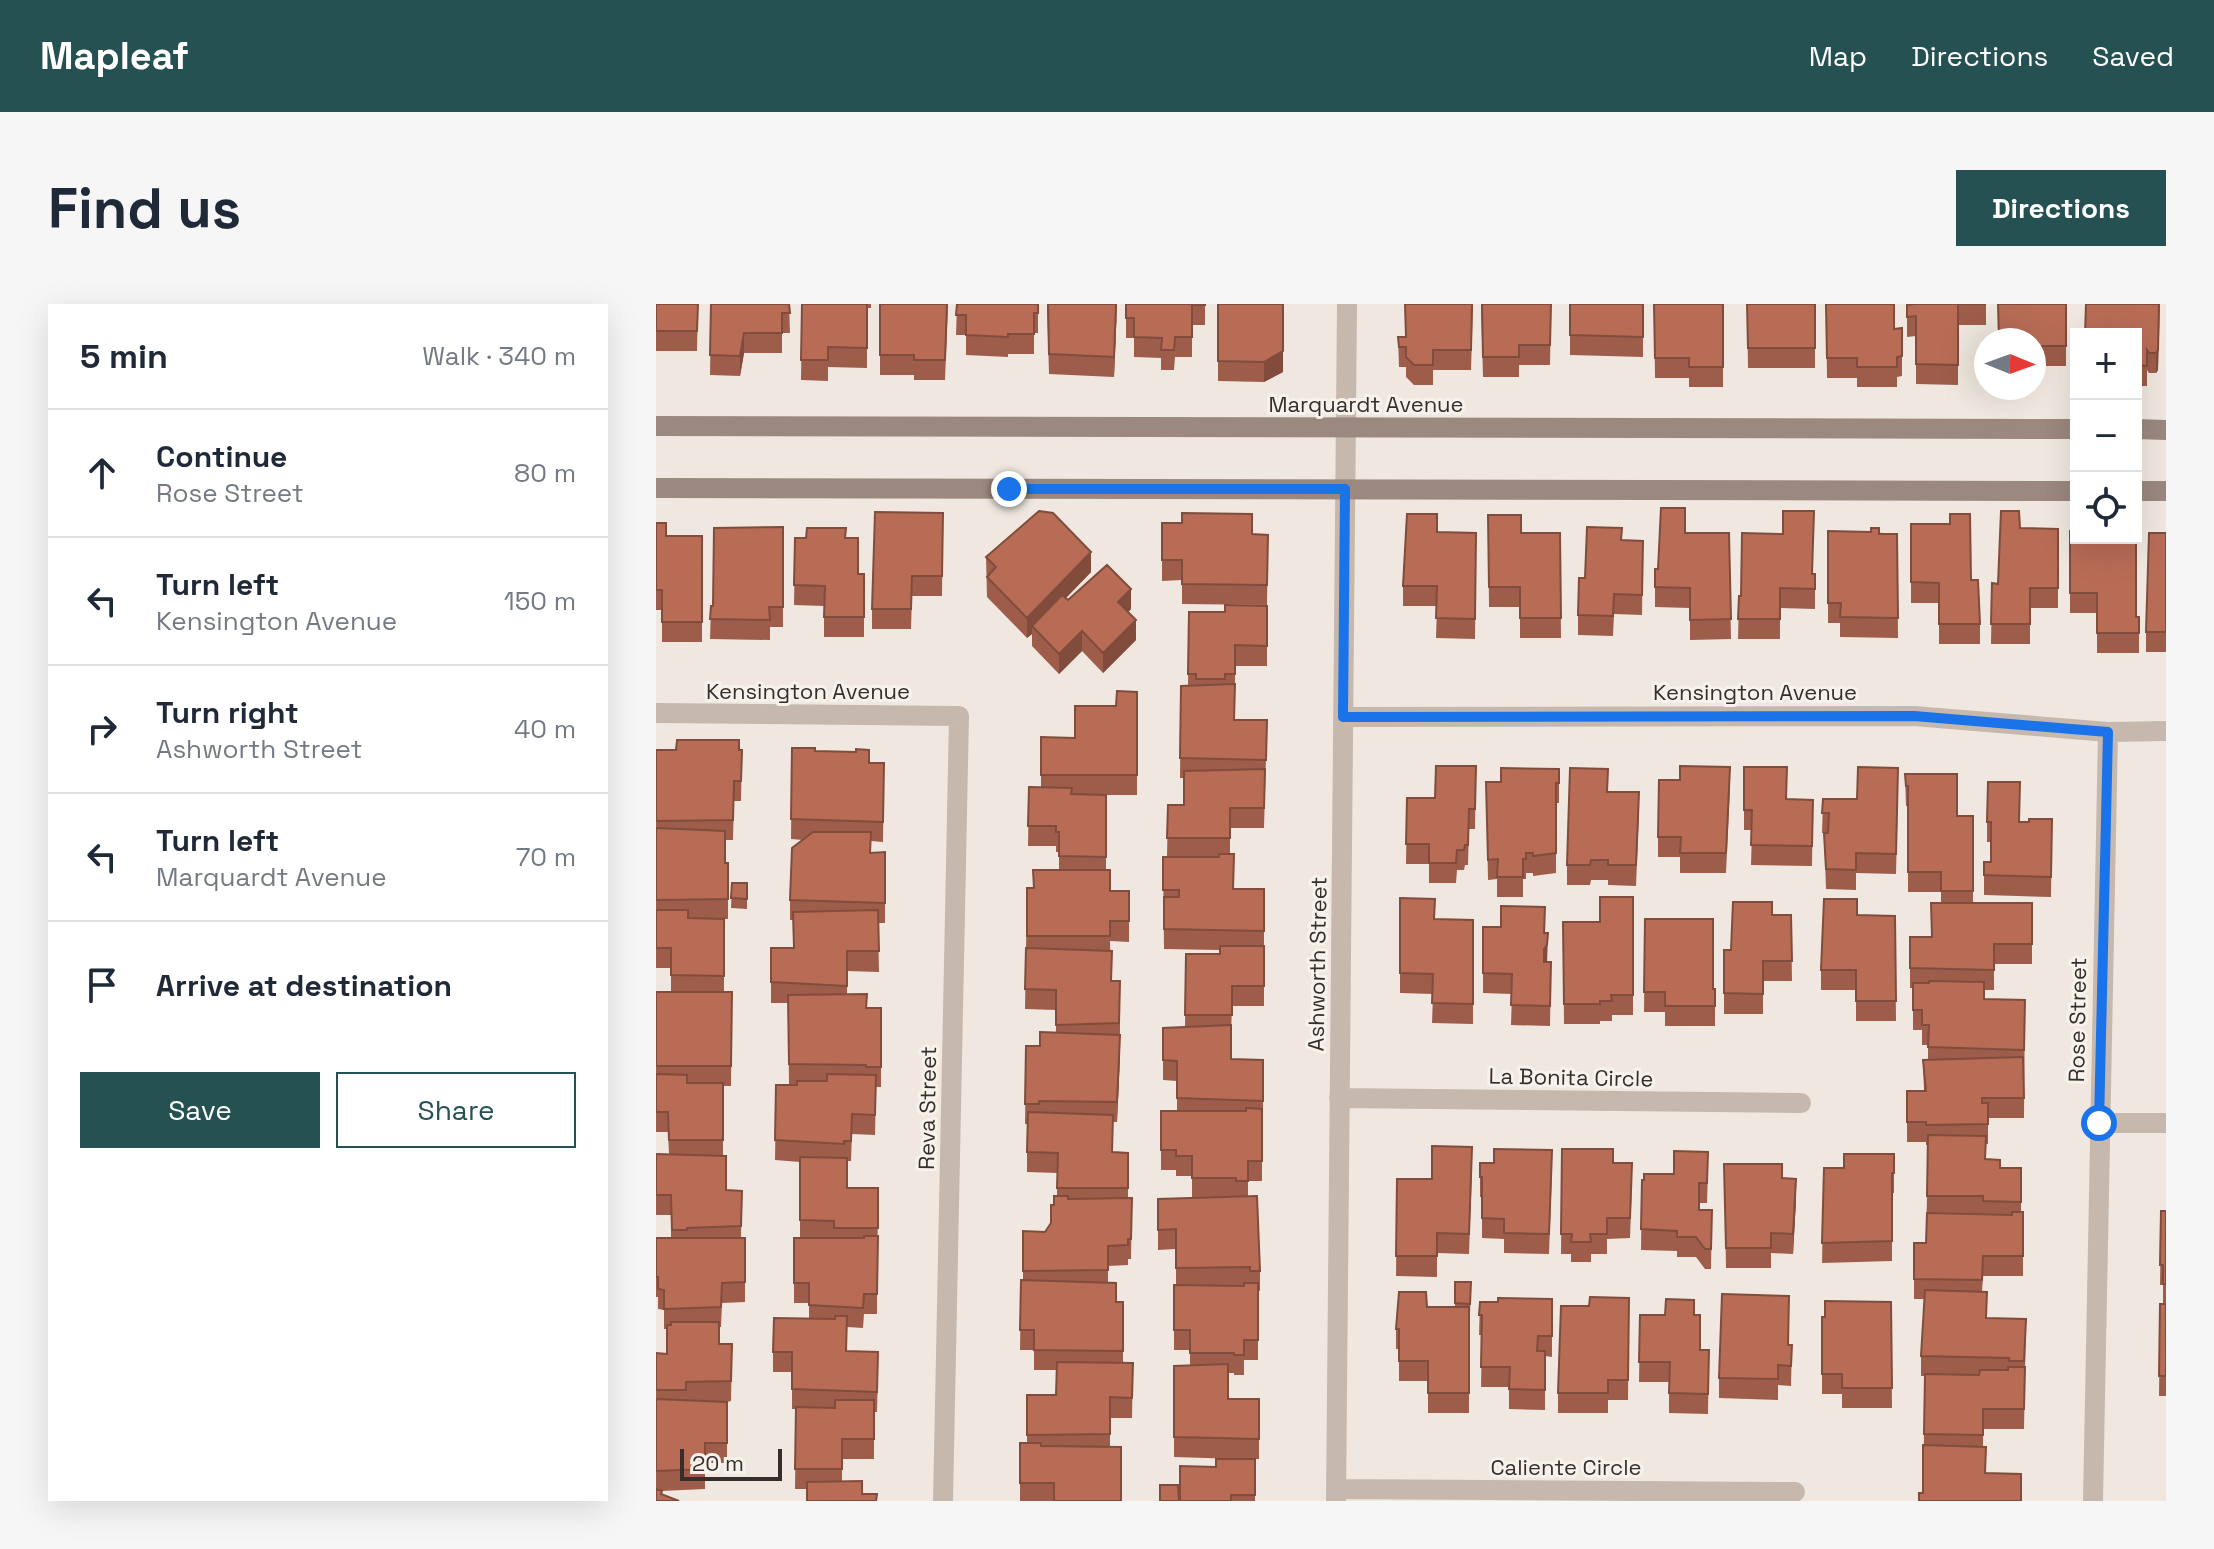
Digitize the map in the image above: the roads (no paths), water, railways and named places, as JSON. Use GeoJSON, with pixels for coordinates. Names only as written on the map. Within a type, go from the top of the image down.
{"type":"FeatureCollection","features":[{"type":"Feature","properties":{"kind":"main road","name":"Marquardt Avenue"},"geometry":{"type":"LineString","coordinates":[[656,426],[2070,429]]}},
{"type":"Feature","properties":{"kind":"main road"},"geometry":{"type":"LineString","coordinates":[[2142,429],[2166,430]]}},
{"type":"Feature","properties":{"kind":"main road"},"geometry":{"type":"LineString","coordinates":[[656,488],[2070,491]]}},
{"type":"Feature","properties":{"kind":"main road"},"geometry":{"type":"LineString","coordinates":[[2142,491],[2166,491]]}},
{"type":"Feature","properties":{"kind":"street","name":"Ashworth Street"},"geometry":{"type":"LineString","coordinates":[[1336,1495],[1347,304]]}},
{"type":"Feature","properties":{"kind":"street","name":"Kensington Avenue"},"geometry":{"type":"LineString","coordinates":[[656,713],[959,716]]}},
{"type":"Feature","properties":{"kind":"street","name":"Reva Street"},"geometry":{"type":"LineString","coordinates":[[943,1501],[959,716]]}},
{"type":"Feature","properties":{"kind":"street","name":"Kensington Avenue"},"geometry":{"type":"LineString","coordinates":[[1343,717],[1914,716],[2108,732],[2166,731]]}},
{"type":"Feature","properties":{"kind":"street","name":"Rose Street"},"geometry":{"type":"LineString","coordinates":[[2093,1501],[2108,732]]}},
{"type":"Feature","properties":{"kind":"street","name":"La Bonita Circle"},"geometry":{"type":"LineString","coordinates":[[1339,1098],[1801,1103]]}},
{"type":"Feature","properties":{"kind":"street"},"geometry":{"type":"LineString","coordinates":[[2099,1123],[2166,1123]]}},
{"type":"Feature","properties":{"kind":"street","name":"Caliente Circle"},"geometry":{"type":"LineString","coordinates":[[1336,1495],[1795,1492]]}}]}
